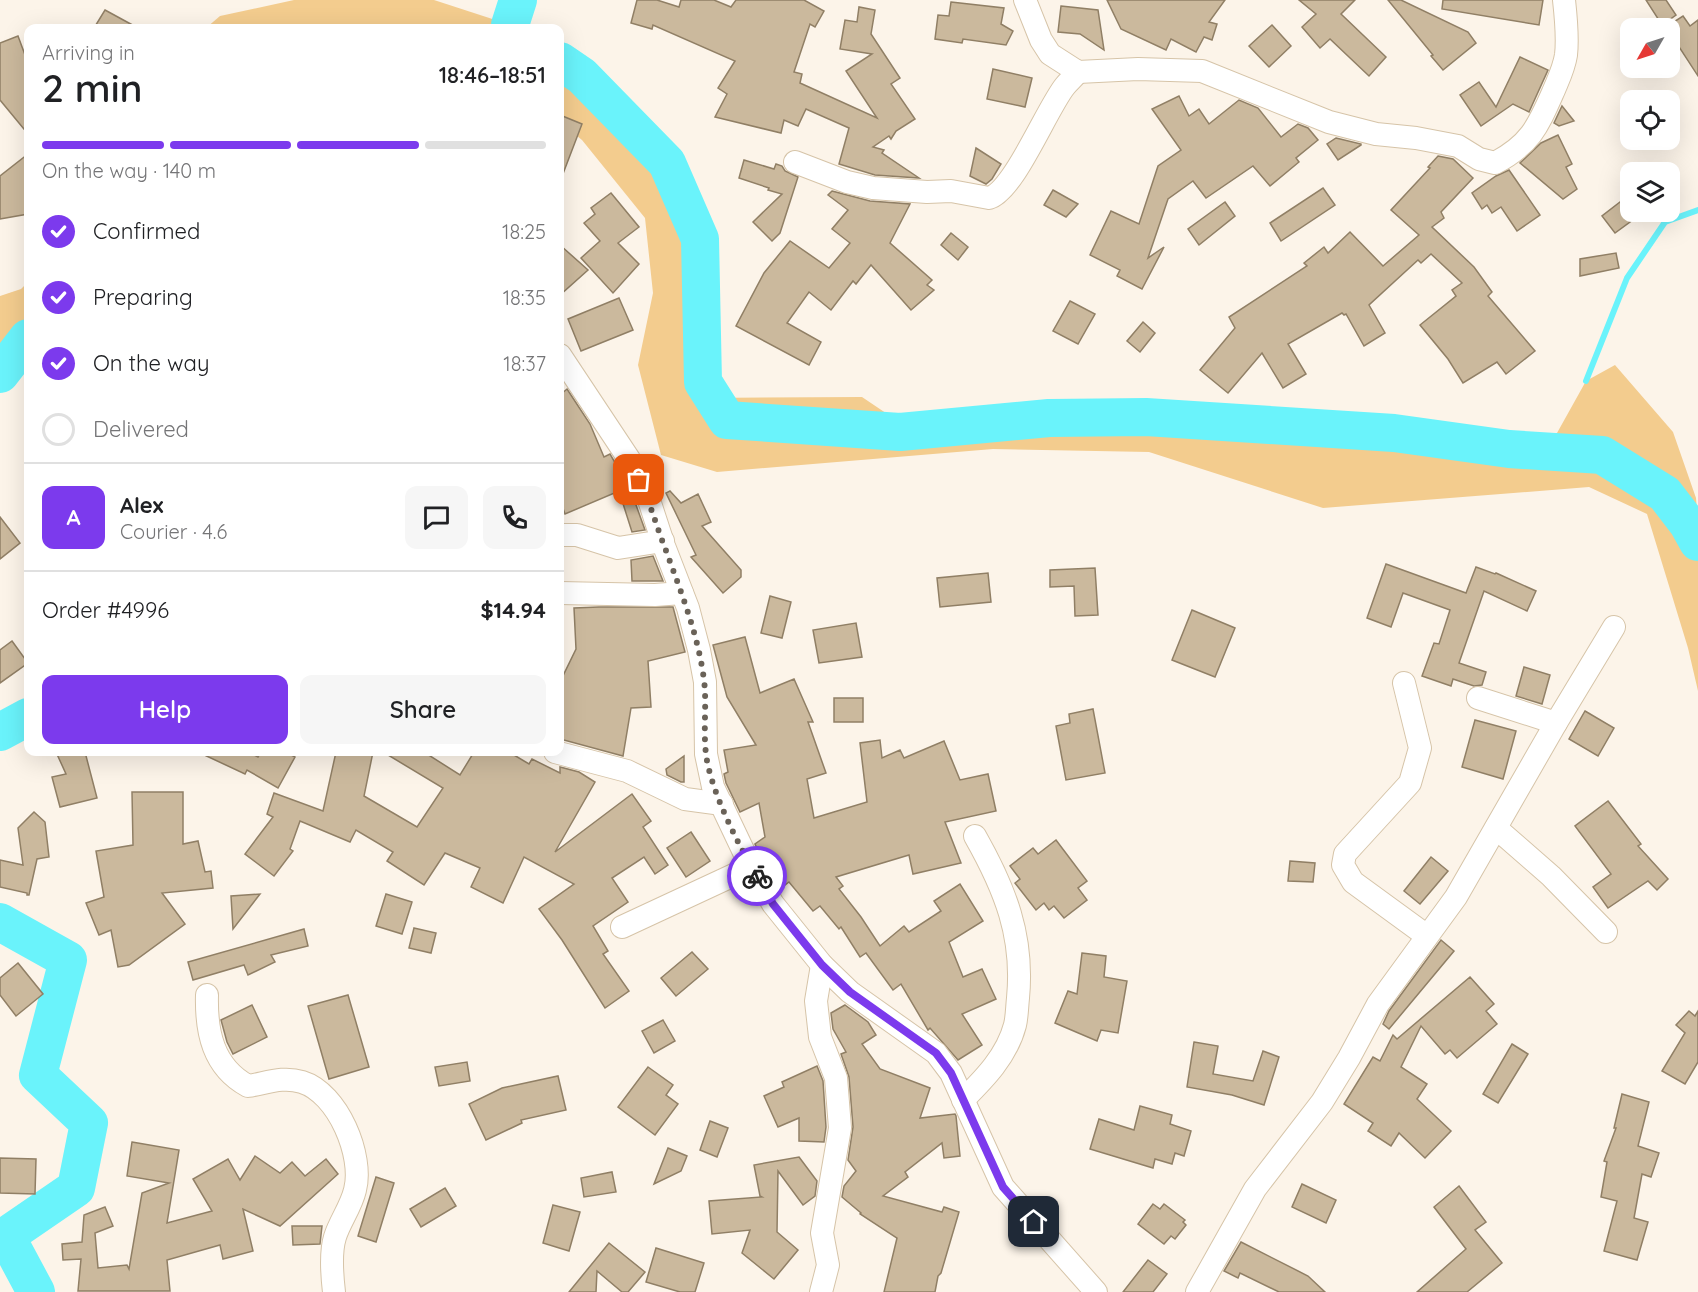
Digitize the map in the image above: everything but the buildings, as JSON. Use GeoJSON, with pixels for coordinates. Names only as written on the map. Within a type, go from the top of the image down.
{"type":"FeatureCollection","features":[{"type":"Feature","properties":{"kind":"street"},"geometry":{"type":"LineString","coordinates":[[1025,0],[1041,40],[1050,54],[1078,72],[1138,69],[1202,71],[1329,122],[1376,134],[1416,138],[1458,146],[1479,159],[1495,163],[1512,154],[1531,136],[1562,73],[1566,54],[1564,0]]}},
{"type":"Feature","properties":{"kind":"street"},"geometry":{"type":"LineString","coordinates":[[795,162],[847,182],[873,188],[951,192],[980,197],[994,196],[1011,176],[1064,86],[1078,72]]}},
{"type":"Feature","properties":{"kind":"street"},"geometry":{"type":"LineString","coordinates":[[564,361],[629,459],[649,500],[682,593],[699,650],[705,682],[706,754],[713,787],[751,867],[773,904],[822,965],[850,992],[936,1053],[951,1073],[1003,1187],[1096,1292]]}},
{"type":"Feature","properties":{"kind":"street"},"geometry":{"type":"LineString","coordinates":[[564,535],[577,535],[618,548],[663,541]]}},
{"type":"Feature","properties":{"kind":"street"},"geometry":{"type":"LineString","coordinates":[[564,593],[656,595],[682,593]]}},
{"type":"Feature","properties":{"kind":"street"},"geometry":{"type":"LineString","coordinates":[[1197,1292],[1255,1189],[1322,1102],[1378,1004],[1456,897],[1614,627]]}},
{"type":"Feature","properties":{"kind":"street"},"geometry":{"type":"LineString","coordinates":[[1404,683],[1420,747],[1410,783],[1345,854],[1343,866],[1353,882],[1427,936]]}},
{"type":"Feature","properties":{"kind":"street"},"geometry":{"type":"LineString","coordinates":[[1478,698],[1556,723]]}},
{"type":"Feature","properties":{"kind":"street"},"geometry":{"type":"LineString","coordinates":[[564,754],[627,771],[685,799],[722,804]]}},
{"type":"Feature","properties":{"kind":"street"},"geometry":{"type":"LineString","coordinates":[[1497,828],[1551,876],[1606,932]]}},
{"type":"Feature","properties":{"kind":"street"},"geometry":{"type":"LineString","coordinates":[[963,1100],[988,1076],[1006,1046],[1015,1025],[1019,985],[1018,947],[1010,910],[996,872],[975,836]]}},
{"type":"Feature","properties":{"kind":"street"},"geometry":{"type":"LineString","coordinates":[[622,927],[751,867]]}},
{"type":"Feature","properties":{"kind":"street"},"geometry":{"type":"LineString","coordinates":[[821,1292],[828,1265],[822,1233],[840,1128],[836,1078],[820,1037],[816,1001],[822,965]]}},
{"type":"Feature","properties":{"kind":"street"},"geometry":{"type":"LineString","coordinates":[[207,995],[206,1022],[210,1040],[235,1079],[248,1086],[283,1078],[304,1082],[325,1097],[350,1133],[356,1162],[356,1189],[334,1239],[332,1272],[334,1292]]}},
{"type":"Feature","properties":{"kind":"shaded area"},"geometry":{"type":"Polygon","coordinates":[[[294,0],[434,0],[508,24],[211,24],[220,16],[294,0]]]}},
{"type":"Feature","properties":{"kind":"shaded area"},"geometry":{"type":"Polygon","coordinates":[[[564,55],[615,99],[697,224],[701,398],[862,397],[914,432],[1137,414],[1296,434],[1350,424],[1411,441],[1557,433],[1586,381],[1615,365],[1673,432],[1696,498],[1698,691],[1688,648],[1647,514],[1589,487],[1323,508],[1149,452],[993,449],[717,472],[661,455],[638,365],[653,293],[645,218],[582,140],[564,125],[564,55]]]}},
{"type":"Feature","properties":{"kind":"shaded area"},"geometry":{"type":"Polygon","coordinates":[[[24,286],[24,360],[0,374],[0,296],[24,286]]]}},
{"type":"Feature","properties":{"kind":"waterway"},"geometry":{"type":"LineString","coordinates":[[510,24],[518,0]]}},
{"type":"Feature","properties":{"kind":"waterway"},"geometry":{"type":"LineString","coordinates":[[564,64],[582,76],[667,163],[700,239],[703,382],[727,420],[900,432],[1049,418],[1146,417],[1394,433],[1509,449],[1602,455],[1665,494],[1688,524],[1698,542]]}},
{"type":"Feature","properties":{"kind":"waterway"},"geometry":{"type":"LineString","coordinates":[[1586,381],[1627,278],[1665,222],[1698,210]]}},
{"type":"Feature","properties":{"kind":"waterway"},"geometry":{"type":"LineString","coordinates":[[0,374],[24,343]]}},
{"type":"Feature","properties":{"kind":"waterway"},"geometry":{"type":"LineString","coordinates":[[0,732],[24,719]]}},
{"type":"Feature","properties":{"kind":"waterway"},"geometry":{"type":"LineString","coordinates":[[0,922],[68,960],[38,1075],[89,1123],[76,1188],[6,1236],[36,1292]]}},
{"type":"Feature","properties":{"kind":"way so far"},"geometry":{"type":"LineString","coordinates":[[639,480],[649,500],[688,608],[699,650],[705,682],[706,754],[713,787],[757,876]]}},
{"type":"Feature","properties":{"kind":"route"},"geometry":{"type":"LineString","coordinates":[[757,876],[773,904],[822,965],[850,992],[936,1053],[951,1073],[1003,1187],[1034,1222]]}}]}
